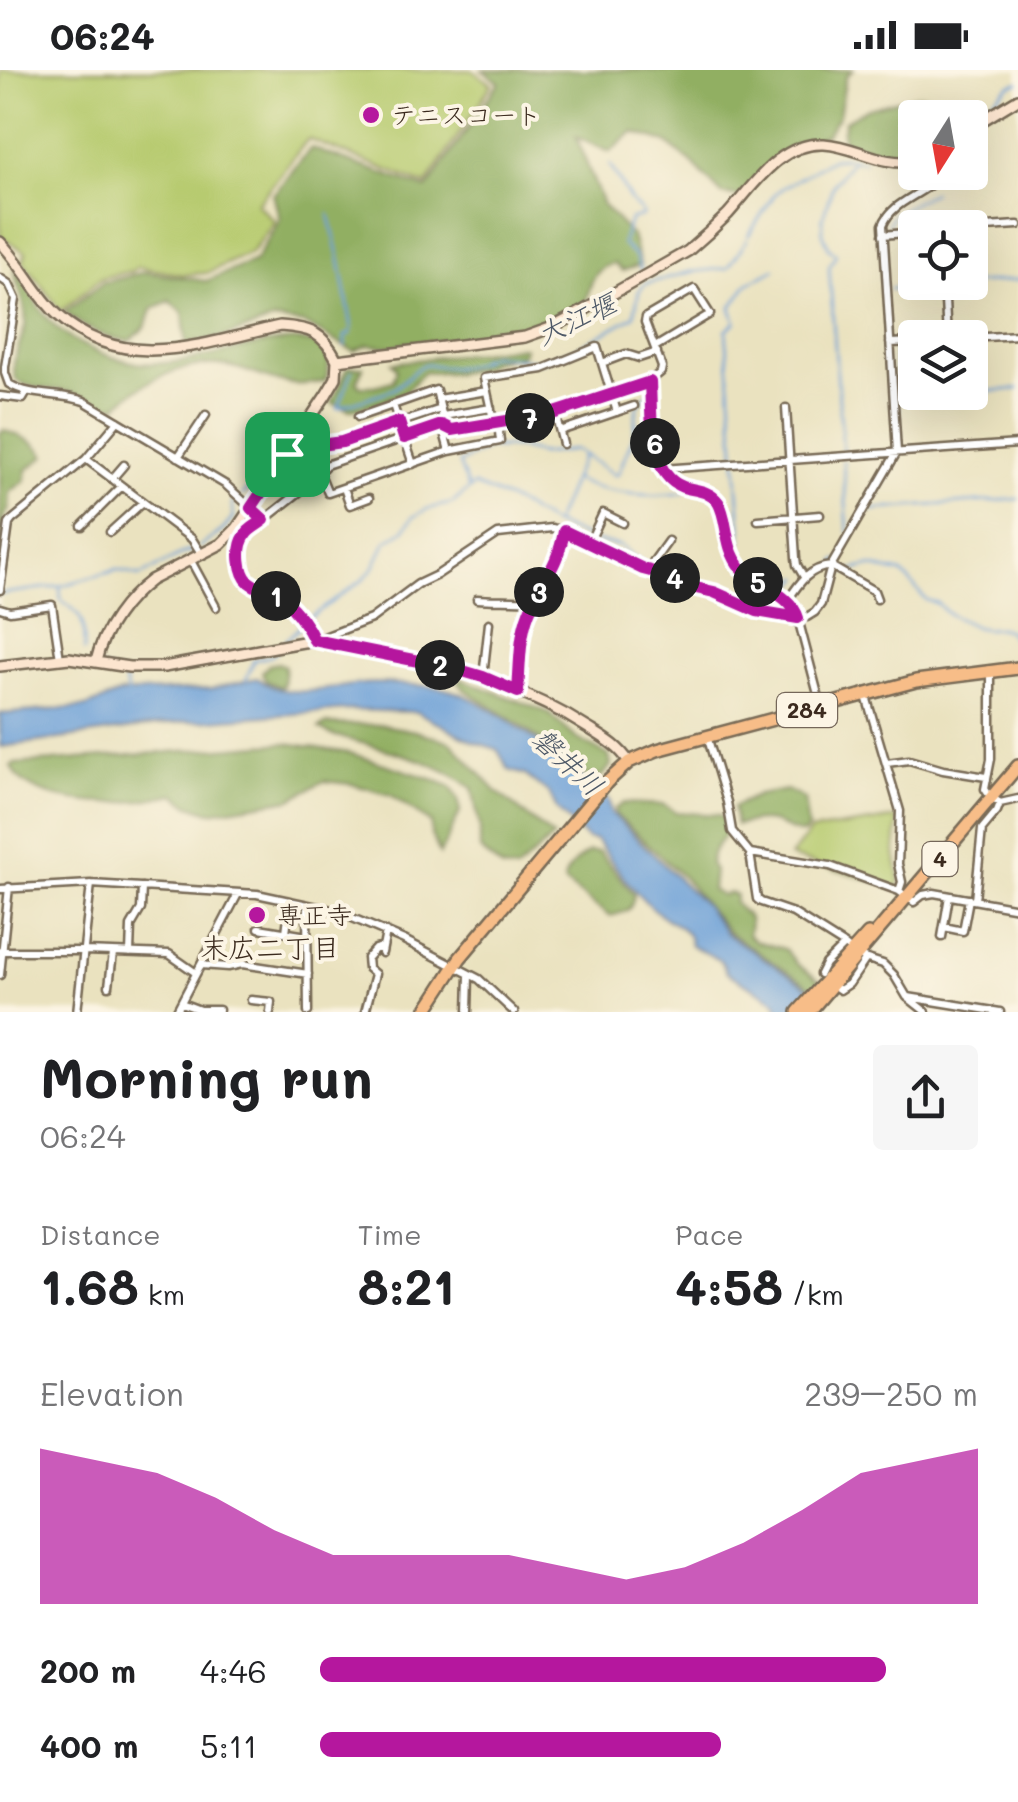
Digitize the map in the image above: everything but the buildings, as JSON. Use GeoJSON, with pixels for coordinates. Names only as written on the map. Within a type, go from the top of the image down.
{"type":"FeatureCollection","features":[{"type":"Feature","properties":{"kind":"highway","name":"284"},"geometry":{"type":"LineString","coordinates":[[425,1012],[457,962],[606,782],[629,762],[657,750],[916,681],[1018,668]]}},
{"type":"Feature","properties":{"kind":"highway","name":"4"},"geometry":{"type":"LineString","coordinates":[[798,1012],[888,921],[903,894],[996,801],[1018,770]]}},
{"type":"Feature","properties":{"kind":"highway","name":"4"},"geometry":{"type":"LineString","coordinates":[[809,1012],[828,983]]}},
{"type":"Feature","properties":{"kind":"street"},"geometry":{"type":"LineString","coordinates":[[988,116],[1018,99]]}},
{"type":"Feature","properties":{"kind":"street"},"geometry":{"type":"LineString","coordinates":[[337,360],[494,342],[553,327],[688,250],[706,236],[768,168],[798,148],[832,145],[898,162]]}},
{"type":"Feature","properties":{"kind":"street"},"geometry":{"type":"LineString","coordinates":[[0,666],[60,659],[129,668],[164,667],[314,640],[370,619],[498,534],[552,528],[650,571],[757,611],[807,617],[821,604],[831,566],[898,452],[883,225],[888,214],[924,190]]}},
{"type":"Feature","properties":{"kind":"street"},"geometry":{"type":"LineString","coordinates":[[988,227],[1018,225]]}},
{"type":"Feature","properties":{"kind":"street"},"geometry":{"type":"LineString","coordinates":[[883,234],[898,233]]}},
{"type":"Feature","properties":{"kind":"street"},"geometry":{"type":"LineString","coordinates":[[0,242],[56,313],[75,329],[110,344],[178,350],[280,326],[309,329],[323,338],[337,360],[336,378],[238,528],[221,544],[140,588],[103,640],[96,661]]}},
{"type":"Feature","properties":{"kind":"street"},"geometry":{"type":"LineString","coordinates":[[0,278],[9,284],[16,298],[5,374],[10,384],[26,392],[74,397],[226,485],[264,520]]}},
{"type":"Feature","properties":{"kind":"street"},"geometry":{"type":"LineString","coordinates":[[442,419],[452,430],[496,424],[555,413],[650,382],[662,367],[656,350],[645,322],[646,317],[694,288],[710,314],[656,350],[638,358],[626,354],[602,363]]}},
{"type":"Feature","properties":{"kind":"street"},"geometry":{"type":"LineString","coordinates":[[988,337],[1018,335]]}},
{"type":"Feature","properties":{"kind":"street"},"geometry":{"type":"LineString","coordinates":[[890,344],[898,343]]}},
{"type":"Feature","properties":{"kind":"street"},"geometry":{"type":"LineString","coordinates":[[320,471],[328,493],[449,451],[500,440],[484,378],[544,369],[596,347],[618,412]]}},
{"type":"Feature","properties":{"kind":"street"},"geometry":{"type":"LineString","coordinates":[[650,382],[655,450],[661,469],[675,484],[707,492],[717,502],[727,542],[742,568],[795,607],[821,706]]}},
{"type":"Feature","properties":{"kind":"street"},"geometry":{"type":"LineString","coordinates":[[358,417],[436,390],[449,451]]}},
{"type":"Feature","properties":{"kind":"street"},"geometry":{"type":"LineString","coordinates":[[438,399],[487,391]]}},
{"type":"Feature","properties":{"kind":"street"},"geometry":{"type":"LineString","coordinates":[[0,396],[19,400],[26,392]]}},
{"type":"Feature","properties":{"kind":"street"},"geometry":{"type":"LineString","coordinates":[[393,405],[413,464]]}},
{"type":"Feature","properties":{"kind":"street"},"geometry":{"type":"LineString","coordinates":[[560,431],[634,406]]}},
{"type":"Feature","properties":{"kind":"street"},"geometry":{"type":"LineString","coordinates":[[287,454],[294,456],[305,447],[342,442],[399,422],[442,419],[491,408]]}},
{"type":"Feature","properties":{"kind":"street"},"geometry":{"type":"LineString","coordinates":[[786,408],[797,565],[804,577]]}},
{"type":"Feature","properties":{"kind":"street"},"geometry":{"type":"LineString","coordinates":[[555,413],[563,444]]}},
{"type":"Feature","properties":{"kind":"street"},"geometry":{"type":"LineString","coordinates":[[178,457],[206,415]]}},
{"type":"Feature","properties":{"kind":"street"},"geometry":{"type":"LineString","coordinates":[[442,419],[404,438],[326,466],[245,534],[242,572],[246,580],[293,608],[314,640],[430,662],[483,677],[563,711],[617,746],[629,762]]}},
{"type":"Feature","properties":{"kind":"street"},"geometry":{"type":"LineString","coordinates":[[0,590],[9,524],[86,459],[118,421]]}},
{"type":"Feature","properties":{"kind":"street"},"geometry":{"type":"LineString","coordinates":[[342,442],[346,457]]}},
{"type":"Feature","properties":{"kind":"street"},"geometry":{"type":"LineString","coordinates":[[661,469],[1018,444]]}},
{"type":"Feature","properties":{"kind":"street"},"geometry":{"type":"LineString","coordinates":[[86,459],[192,539],[202,555]]}},
{"type":"Feature","properties":{"kind":"street"},"geometry":{"type":"LineString","coordinates":[[112,478],[124,464]]}},
{"type":"Feature","properties":{"kind":"street"},"geometry":{"type":"LineString","coordinates":[[82,526],[122,486]]}},
{"type":"Feature","properties":{"kind":"street"},"geometry":{"type":"LineString","coordinates":[[344,488],[350,505],[369,498]]}},
{"type":"Feature","properties":{"kind":"street"},"geometry":{"type":"LineString","coordinates":[[110,532],[143,502]]}},
{"type":"Feature","properties":{"kind":"street"},"geometry":{"type":"LineString","coordinates":[[589,543],[603,513],[623,523]]}},
{"type":"Feature","properties":{"kind":"street"},"geometry":{"type":"LineString","coordinates":[[758,520],[820,515]]}},
{"type":"Feature","properties":{"kind":"street"},"geometry":{"type":"LineString","coordinates":[[518,692],[522,633],[533,602],[554,567],[564,531]]}},
{"type":"Feature","properties":{"kind":"street"},"geometry":{"type":"LineString","coordinates":[[650,571],[668,541]]}},
{"type":"Feature","properties":{"kind":"street"},"geometry":{"type":"LineString","coordinates":[[191,560],[216,607]]}},
{"type":"Feature","properties":{"kind":"street"},"geometry":{"type":"LineString","coordinates":[[788,600],[804,577],[824,566],[831,566],[874,591],[877,599]]}},
{"type":"Feature","properties":{"kind":"street"},"geometry":{"type":"LineString","coordinates":[[477,599],[533,602]]}},
{"type":"Feature","properties":{"kind":"street"},"geometry":{"type":"LineString","coordinates":[[0,608],[10,611],[52,605],[60,659]]}},
{"type":"Feature","properties":{"kind":"street"},"geometry":{"type":"LineString","coordinates":[[483,677],[489,623]]}},
{"type":"Feature","properties":{"kind":"street"},"geometry":{"type":"LineString","coordinates":[[944,928],[963,931],[972,900],[982,829],[997,811],[996,801],[985,789],[991,759],[991,671]]}},
{"type":"Feature","properties":{"kind":"street"},"geometry":{"type":"LineString","coordinates":[[866,694],[900,811],[898,864],[903,894]]}},
{"type":"Feature","properties":{"kind":"street"},"geometry":{"type":"LineString","coordinates":[[707,736],[732,831],[750,853],[756,896],[761,902],[792,913],[855,953],[883,964],[907,997],[926,1012]]}},
{"type":"Feature","properties":{"kind":"street"},"geometry":{"type":"LineString","coordinates":[[886,763],[909,760],[986,778]]}},
{"type":"Feature","properties":{"kind":"street"},"geometry":{"type":"LineString","coordinates":[[996,801],[1018,799]]}},
{"type":"Feature","properties":{"kind":"street"},"geometry":{"type":"LineString","coordinates":[[750,853],[830,866],[903,894],[914,902],[928,894],[1018,908]]}},
{"type":"Feature","properties":{"kind":"street"},"geometry":{"type":"LineString","coordinates":[[77,1012],[91,884]]}},
{"type":"Feature","properties":{"kind":"street"},"geometry":{"type":"LineString","coordinates":[[0,975],[4,888],[91,884],[257,894],[336,911],[457,962],[514,1012]]}},
{"type":"Feature","properties":{"kind":"street"},"geometry":{"type":"LineString","coordinates":[[130,953],[131,926],[141,909],[142,887]]}},
{"type":"Feature","properties":{"kind":"street"},"geometry":{"type":"LineString","coordinates":[[176,1012],[238,894]]}},
{"type":"Feature","properties":{"kind":"street"},"geometry":{"type":"LineString","coordinates":[[942,938],[949,896]]}},
{"type":"Feature","properties":{"kind":"street"},"geometry":{"type":"LineString","coordinates":[[286,932],[290,901]]}},
{"type":"Feature","properties":{"kind":"street"},"geometry":{"type":"LineString","coordinates":[[307,905],[308,1012]]}},
{"type":"Feature","properties":{"kind":"street"},"geometry":{"type":"LineString","coordinates":[[259,928],[307,936]]}},
{"type":"Feature","properties":{"kind":"street"},"geometry":{"type":"LineString","coordinates":[[365,1012],[375,974],[368,968],[367,958],[374,949],[382,950],[386,932]]}},
{"type":"Feature","properties":{"kind":"street"},"geometry":{"type":"LineString","coordinates":[[1,951],[168,954],[196,974]]}},
{"type":"Feature","properties":{"kind":"street"},"geometry":{"type":"LineString","coordinates":[[110,986],[114,953]]}},
{"type":"Feature","properties":{"kind":"street"},"geometry":{"type":"LineString","coordinates":[[828,983],[825,964],[855,953]]}},
{"type":"Feature","properties":{"kind":"street"},"geometry":{"type":"LineString","coordinates":[[201,965],[242,964],[308,974]]}},
{"type":"Feature","properties":{"kind":"street"},"geometry":{"type":"LineString","coordinates":[[468,1012],[469,974]]}},
{"type":"Feature","properties":{"kind":"street"},"geometry":{"type":"LineString","coordinates":[[907,997],[1000,1012]]}},
{"type":"Feature","properties":{"kind":"street"},"geometry":{"type":"LineString","coordinates":[[251,1000],[271,1002],[270,1012]]}},
{"type":"Feature","properties":{"kind":"street"},"geometry":{"type":"LineString","coordinates":[[181,1002],[200,1010],[219,1010]]}},
{"type":"Feature","properties":{"kind":"green space"},"geometry":{"type":"Polygon","coordinates":[[[0,70],[472,70],[492,84],[426,185],[308,139],[257,204],[275,221],[252,252],[207,273],[184,275],[138,267],[101,278],[61,311],[23,261],[26,252],[0,236],[0,70]]]}},
{"type":"Feature","properties":{"kind":"green space"},"geometry":{"type":"Polygon","coordinates":[[[482,70],[853,70],[846,76],[839,115],[826,135],[793,146],[740,197],[722,194],[665,142],[633,132],[610,152],[576,137],[603,205],[632,236],[640,265],[622,271],[615,264],[602,268],[594,276],[586,300],[536,328],[392,347],[368,345],[354,351],[304,324],[275,320],[186,345],[183,313],[170,301],[153,308],[145,327],[130,341],[95,331],[65,312],[102,283],[145,272],[206,281],[255,261],[280,219],[273,195],[311,148],[427,189],[499,82],[482,70]]]}},
{"type":"Feature","properties":{"kind":"green space"},"geometry":{"type":"Polygon","coordinates":[[[918,95],[948,100],[899,100],[918,95]]]}},
{"type":"Feature","properties":{"kind":"green space"},"geometry":{"type":"Polygon","coordinates":[[[898,100],[898,157],[845,143],[845,121],[868,108],[898,100]]]}},
{"type":"Feature","properties":{"kind":"green space"},"geometry":{"type":"Polygon","coordinates":[[[14,271],[57,328],[101,353],[156,364],[268,343],[308,342],[322,348],[328,360],[325,381],[290,384],[223,365],[206,365],[158,378],[116,406],[72,392],[28,386],[16,380],[14,373],[26,319],[14,271]]]}},
{"type":"Feature","properties":{"kind":"green space"},"geometry":{"type":"Polygon","coordinates":[[[525,348],[522,355],[492,361],[481,368],[456,373],[424,372],[405,392],[381,402],[350,410],[332,403],[348,367],[363,367],[357,382],[360,386],[375,386],[393,381],[397,369],[392,363],[525,348]]]}},
{"type":"Feature","properties":{"kind":"green space"},"geometry":{"type":"Polygon","coordinates":[[[3,430],[32,442],[45,456],[27,470],[25,481],[10,492],[0,566],[0,433],[3,430]]]}},
{"type":"Feature","properties":{"kind":"green space"},"geometry":{"type":"Polygon","coordinates":[[[278,663],[285,666],[280,687],[266,681],[262,672],[278,663]]]}},
{"type":"Feature","properties":{"kind":"green space"},"geometry":{"type":"Polygon","coordinates":[[[461,679],[547,712],[576,738],[609,756],[611,765],[603,776],[589,777],[464,689],[458,682],[461,679]]]}},
{"type":"Feature","properties":{"kind":"green space"},"geometry":{"type":"Polygon","coordinates":[[[325,724],[383,725],[451,742],[497,792],[553,837],[516,871],[503,869],[480,850],[472,788],[422,761],[329,734],[319,728],[325,724]]]}},
{"type":"Feature","properties":{"kind":"green space"},"geometry":{"type":"Polygon","coordinates":[[[287,743],[349,753],[451,787],[460,812],[440,854],[431,835],[431,823],[391,795],[351,784],[324,781],[291,799],[210,812],[187,804],[175,794],[113,803],[62,798],[30,786],[11,766],[15,764],[287,743]]]}},
{"type":"Feature","properties":{"kind":"green space"},"geometry":{"type":"Polygon","coordinates":[[[787,790],[804,799],[808,829],[803,834],[769,822],[736,825],[733,807],[758,795],[787,790]]]}},
{"type":"Feature","properties":{"kind":"green space"},"geometry":{"type":"Polygon","coordinates":[[[624,803],[664,805],[676,812],[726,819],[726,833],[710,863],[714,871],[712,890],[722,896],[736,895],[735,903],[749,919],[748,935],[755,941],[785,949],[797,964],[823,983],[812,988],[728,932],[685,879],[615,814],[615,809],[624,803]]]}},
{"type":"Feature","properties":{"kind":"green space"},"geometry":{"type":"Polygon","coordinates":[[[898,818],[897,888],[790,857],[811,831],[898,818]]]}},
{"type":"Feature","properties":{"kind":"green space"},"geometry":{"type":"Polygon","coordinates":[[[589,852],[599,852],[634,894],[627,910],[609,916],[564,882],[573,865],[589,852]]]}},
{"type":"Feature","properties":{"kind":"water"},"geometry":{"type":"Polygon","coordinates":[[[257,678],[294,691],[369,683],[427,686],[464,695],[485,706],[530,736],[609,801],[611,813],[705,905],[725,933],[817,993],[825,1012],[783,1012],[776,1001],[727,973],[721,961],[691,945],[685,931],[646,902],[596,840],[587,839],[557,810],[549,793],[525,775],[509,770],[497,749],[474,742],[417,712],[348,710],[182,722],[0,747],[0,714],[86,707],[122,693],[211,689],[257,678]]]}},
{"type":"Feature","properties":{"kind":"waterway","name":"大江堰"},"geometry":{"type":"LineString","coordinates":[[988,104],[1018,82]]}},
{"type":"Feature","properties":{"kind":"waterway","name":"大江堰"},"geometry":{"type":"LineString","coordinates":[[748,236],[781,189],[832,159],[864,162]]}},
{"type":"Feature","properties":{"kind":"waterway"},"geometry":{"type":"LineString","coordinates":[[843,453],[829,267],[836,254],[823,234],[822,220],[833,185],[853,159]]}},
{"type":"Feature","properties":{"kind":"waterway"},"geometry":{"type":"LineString","coordinates":[[610,165],[632,203],[643,213],[630,220],[622,244],[636,257],[641,270]]}},
{"type":"Feature","properties":{"kind":"waterway"},"geometry":{"type":"LineString","coordinates":[[888,224],[893,215],[933,192]]}},
{"type":"Feature","properties":{"kind":"waterway"},"geometry":{"type":"LineString","coordinates":[[329,214],[352,328],[345,336],[345,346]]}},
{"type":"Feature","properties":{"kind":"waterway","name":"大江堰"},"geometry":{"type":"LineString","coordinates":[[338,408],[394,389],[425,364],[454,368],[491,355],[540,361],[575,349],[634,316],[639,291],[645,284],[690,272],[728,268],[747,240]]}},
{"type":"Feature","properties":{"kind":"waterway"},"geometry":{"type":"LineString","coordinates":[[742,542],[726,330],[736,322],[731,308],[748,283],[775,269]]}},
{"type":"Feature","properties":{"kind":"waterway"},"geometry":{"type":"LineString","coordinates":[[890,289],[1018,280]]}},
{"type":"Feature","properties":{"kind":"waterway"},"geometry":{"type":"LineString","coordinates":[[894,345],[901,447]]}},
{"type":"Feature","properties":{"kind":"waterway"},"geometry":{"type":"LineString","coordinates":[[339,406],[352,371]]}},
{"type":"Feature","properties":{"kind":"waterway"},"geometry":{"type":"LineString","coordinates":[[988,391],[1018,389]]}},
{"type":"Feature","properties":{"kind":"waterway"},"geometry":{"type":"LineString","coordinates":[[468,487],[459,463],[488,448],[515,447],[541,454],[576,450],[618,474],[633,437],[637,407],[647,394]]}},
{"type":"Feature","properties":{"kind":"waterway","name":"大江堰"},"geometry":{"type":"LineString","coordinates":[[242,495],[265,473],[287,428]]}},
{"type":"Feature","properties":{"kind":"waterway"},"geometry":{"type":"LineString","coordinates":[[555,522],[583,455]]}},
{"type":"Feature","properties":{"kind":"waterway"},"geometry":{"type":"LineString","coordinates":[[872,502],[899,456]]}},
{"type":"Feature","properties":{"kind":"waterway"},"geometry":{"type":"LineString","coordinates":[[843,461],[848,532]]}},
{"type":"Feature","properties":{"kind":"waterway"},"geometry":{"type":"LineString","coordinates":[[574,479],[628,494],[684,493]]}},
{"type":"Feature","properties":{"kind":"waterway"},"geometry":{"type":"LineString","coordinates":[[306,620],[363,580],[386,542],[404,530],[413,517],[453,503],[474,485],[587,537]]}},
{"type":"Feature","properties":{"kind":"waterway"},"geometry":{"type":"LineString","coordinates":[[867,510],[1018,499]]}},
{"type":"Feature","properties":{"kind":"waterway","name":"大江堰"},"geometry":{"type":"LineString","coordinates":[[200,547],[233,518],[235,500]]}},
{"type":"Feature","properties":{"kind":"waterway"},"geometry":{"type":"LineString","coordinates":[[595,541],[620,546],[648,567],[669,572]]}},
{"type":"Feature","properties":{"kind":"waterway","name":"大江堰"},"geometry":{"type":"LineString","coordinates":[[0,594],[60,586],[117,570],[140,576],[195,550]]}},
{"type":"Feature","properties":{"kind":"waterway"},"geometry":{"type":"LineString","coordinates":[[838,560],[846,572],[869,566],[901,573],[926,600],[975,627],[1009,631],[1018,646]]}},
{"type":"Feature","properties":{"kind":"waterway"},"geometry":{"type":"LineString","coordinates":[[787,595],[800,577]]}},
{"type":"Feature","properties":{"kind":"waterway","name":"大江堰"},"geometry":{"type":"LineString","coordinates":[[60,588],[61,600],[82,621],[84,651]]}},
{"type":"Feature","properties":{"kind":"waterway"},"geometry":{"type":"LineString","coordinates":[[754,607],[782,601]]}},
{"type":"Feature","properties":{"kind":"waterway"},"geometry":{"type":"LineString","coordinates":[[285,641],[301,626]]}},
{"type":"Feature","properties":{"kind":"waterway"},"geometry":{"type":"LineString","coordinates":[[246,680],[254,660],[277,652]]}},
{"type":"Feature","properties":{"kind":"waterway","name":"大江堰"},"geometry":{"type":"LineString","coordinates":[[93,666],[124,677],[128,695]]}},
{"type":"Feature","properties":{"kind":"place","name":"テニスコート"},"geometry":{"type":"Point","coordinates":[371,115]}},
{"type":"Feature","properties":{"kind":"place","name":"専正寺"},"geometry":{"type":"Point","coordinates":[257,915]}},
{"type":"Feature","properties":{"kind":"district","name":"末広二丁目"},"geometry":{"type":"Point","coordinates":[270,948]}},
{"type":"Feature","properties":{"kind":"route"},"geometry":{"type":"LineString","coordinates":[[650,382],[655,450],[661,469],[675,484],[707,492],[717,502],[734,557],[754,580],[788,600],[798,618],[757,611],[643,569],[564,531],[554,567],[533,602],[522,633],[518,692],[430,662],[314,640],[293,608],[246,580],[242,572],[242,541],[264,520],[251,508],[287,454],[294,456],[305,447],[342,442],[399,422],[404,438],[442,425],[452,430],[555,413],[650,382]]}},
{"type":"Feature","properties":{"kind":"water label","name":"磐井川"},"geometry":{"type":"Point","coordinates":[568,762]}}]}
